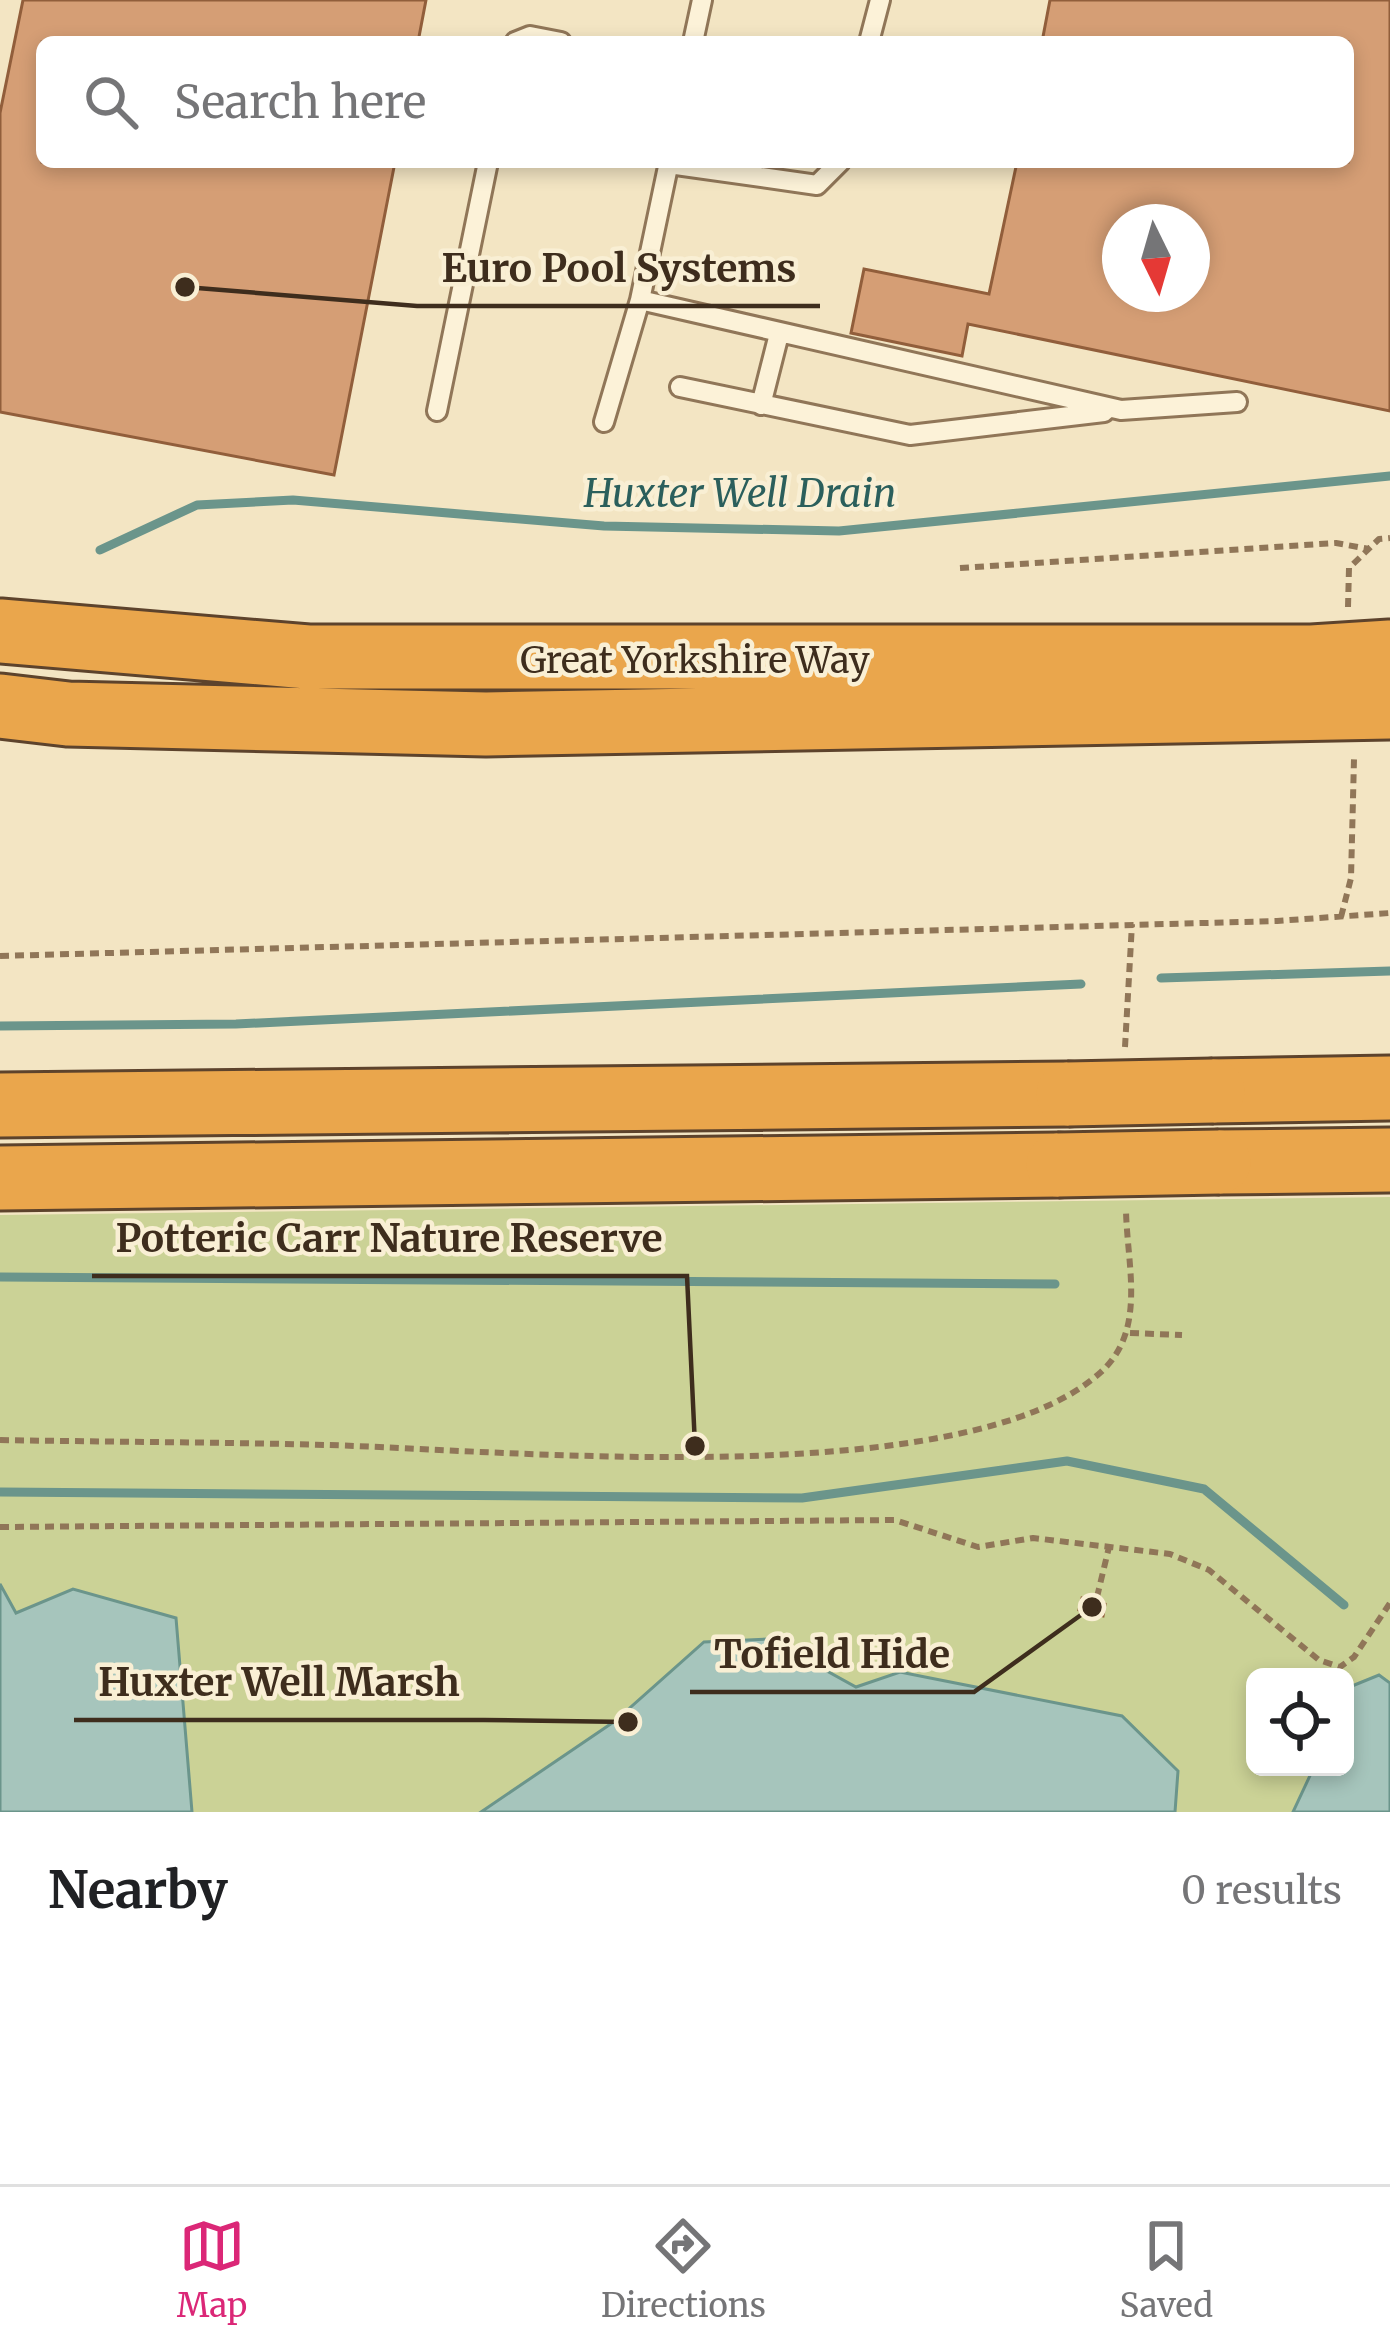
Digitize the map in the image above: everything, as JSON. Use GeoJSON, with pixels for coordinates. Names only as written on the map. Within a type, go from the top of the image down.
{"type":"FeatureCollection","features":[{"type":"Feature","properties":{"kind":"highway"},"geometry":{"type":"LineString","coordinates":[[0,598],[191,622],[308,657]]}},
{"type":"Feature","properties":{"kind":"highway","name":"Great Yorkshire Way"},"geometry":{"type":"LineString","coordinates":[[0,631],[308,657],[1312,657],[1369,632]]}},
{"type":"Feature","properties":{"kind":"highway","name":"Great Yorkshire Way"},"geometry":{"type":"LineString","coordinates":[[0,706],[68,714],[486,724],[1390,706]]}},
{"type":"Feature","properties":{"kind":"highway"},"geometry":{"type":"LineString","coordinates":[[0,1105],[1390,1088]]}},
{"type":"Feature","properties":{"kind":"highway"},"geometry":{"type":"LineString","coordinates":[[0,1178],[1390,1160]]}},
{"type":"Feature","properties":{"kind":"lane"},"geometry":{"type":"LineString","coordinates":[[695,36],[702,0]]}},
{"type":"Feature","properties":{"kind":"lane"},"geometry":{"type":"LineString","coordinates":[[871,36],[880,0]]}},
{"type":"Feature","properties":{"kind":"lane"},"geometry":{"type":"LineString","coordinates":[[437,411],[487,168]]}},
{"type":"Feature","properties":{"kind":"lane"},"geometry":{"type":"LineString","coordinates":[[604,422],[640,300],[668,168]]}},
{"type":"Feature","properties":{"kind":"lane"},"geometry":{"type":"LineString","coordinates":[[704,168],[817,184],[834,168]]}},
{"type":"Feature","properties":{"kind":"lane"},"geometry":{"type":"LineString","coordinates":[[640,300],[1121,410]]}},
{"type":"Feature","properties":{"kind":"lane"},"geometry":{"type":"LineString","coordinates":[[761,406],[779,334]]}},
{"type":"Feature","properties":{"kind":"lane"},"geometry":{"type":"LineString","coordinates":[[680,386],[910,435],[1121,410],[1237,402]]}},
{"type":"Feature","properties":{"kind":"path"},"geometry":{"type":"LineString","coordinates":[[1369,632],[1349,568],[1379,539],[1390,538]]}},
{"type":"Feature","properties":{"kind":"path"},"geometry":{"type":"LineString","coordinates":[[960,568],[1336,543],[1369,549]]}},
{"type":"Feature","properties":{"kind":"path"},"geometry":{"type":"LineString","coordinates":[[1341,916],[1351,878],[1354,759]]}},
{"type":"Feature","properties":{"kind":"path"},"geometry":{"type":"LineString","coordinates":[[0,956],[1390,913]]}},
{"type":"Feature","properties":{"kind":"path"},"geometry":{"type":"LineString","coordinates":[[1125,1058],[1132,924]]}},
{"type":"Feature","properties":{"kind":"path"},"geometry":{"type":"LineString","coordinates":[[0,1440],[332,1445],[466,1455],[760,1456],[943,1438],[1061,1401],[1103,1371],[1130,1334],[1126,1207]]}},
{"type":"Feature","properties":{"kind":"path"},"geometry":{"type":"LineString","coordinates":[[1130,1334],[1182,1334]]}},
{"type":"Feature","properties":{"kind":"path"},"geometry":{"type":"LineString","coordinates":[[0,1527],[895,1520],[978,1546],[1033,1538],[1170,1554],[1209,1570],[1319,1660],[1340,1667],[1354,1657],[1390,1603]]}},
{"type":"Feature","properties":{"kind":"path"},"geometry":{"type":"LineString","coordinates":[[1097,1597],[1109,1547]]}},
{"type":"Feature","properties":{"kind":"green space"},"geometry":{"type":"Polygon","coordinates":[[[1390,1197],[1390,1812],[0,1812],[0,1215],[1390,1197]]]}},
{"type":"Feature","properties":{"kind":"water"},"geometry":{"type":"Polygon","coordinates":[[[0,1584],[16,1613],[73,1589],[176,1618],[192,1812],[0,1812],[0,1584]]]}},
{"type":"Feature","properties":{"kind":"water"},"geometry":{"type":"Polygon","coordinates":[[[769,1639],[856,1687],[900,1672],[1122,1716],[1178,1771],[1175,1812],[481,1812],[615,1721],[704,1642],[769,1639]]]}},
{"type":"Feature","properties":{"kind":"water"},"geometry":{"type":"Polygon","coordinates":[[[1379,1675],[1390,1683],[1390,1812],[1293,1812],[1310,1776],[1354,1776],[1354,1685],[1379,1675]]]}},
{"type":"Feature","properties":{"kind":"building"},"geometry":{"type":"Polygon","coordinates":[[[23,0],[426,0],[419,36],[36,36],[36,168],[394,168],[334,475],[0,412],[0,113],[23,0]]]}},
{"type":"Feature","properties":{"kind":"building"},"geometry":{"type":"Polygon","coordinates":[[[1050,0],[1390,0],[1390,411],[968,324],[962,356],[851,333],[864,269],[989,294],[1016,168],[1354,168],[1354,36],[1043,36],[1050,0]]]}},
{"type":"Feature","properties":{"kind":"building"},"geometry":{"type":"Polygon","coordinates":[[[1082,1598],[1105,1604],[1103,1616],[1079,1610],[1082,1598]]]}},
{"type":"Feature","properties":{"kind":"waterway","name":"Huxter Well Drain"},"geometry":{"type":"LineString","coordinates":[[100,550],[197,505],[293,500],[604,526],[839,531],[1390,476]]}},
{"type":"Feature","properties":{"kind":"waterway"},"geometry":{"type":"LineString","coordinates":[[1161,978],[1390,971]]}},
{"type":"Feature","properties":{"kind":"waterway"},"geometry":{"type":"LineString","coordinates":[[0,1026],[236,1024],[1081,984]]}},
{"type":"Feature","properties":{"kind":"waterway","name":"Huxter Well Drain"},"geometry":{"type":"LineString","coordinates":[[0,1277],[1055,1284]]}},
{"type":"Feature","properties":{"kind":"waterway"},"geometry":{"type":"LineString","coordinates":[[0,1492],[802,1498],[1067,1461],[1204,1489],[1344,1605]]}},
{"type":"Feature","properties":{"kind":"place","name":"Euro Pool Systems"},"geometry":{"type":"Point","coordinates":[185,287]}},
{"type":"Feature","properties":{"kind":"place","name":"Potteric Carr Nature Reserve"},"geometry":{"type":"Point","coordinates":[695,1446]}},
{"type":"Feature","properties":{"kind":"place","name":"Tofield Hide"},"geometry":{"type":"Point","coordinates":[1092,1607]}},
{"type":"Feature","properties":{"kind":"place","name":"Huxter Well Marsh"},"geometry":{"type":"Point","coordinates":[628,1722]}}]}
